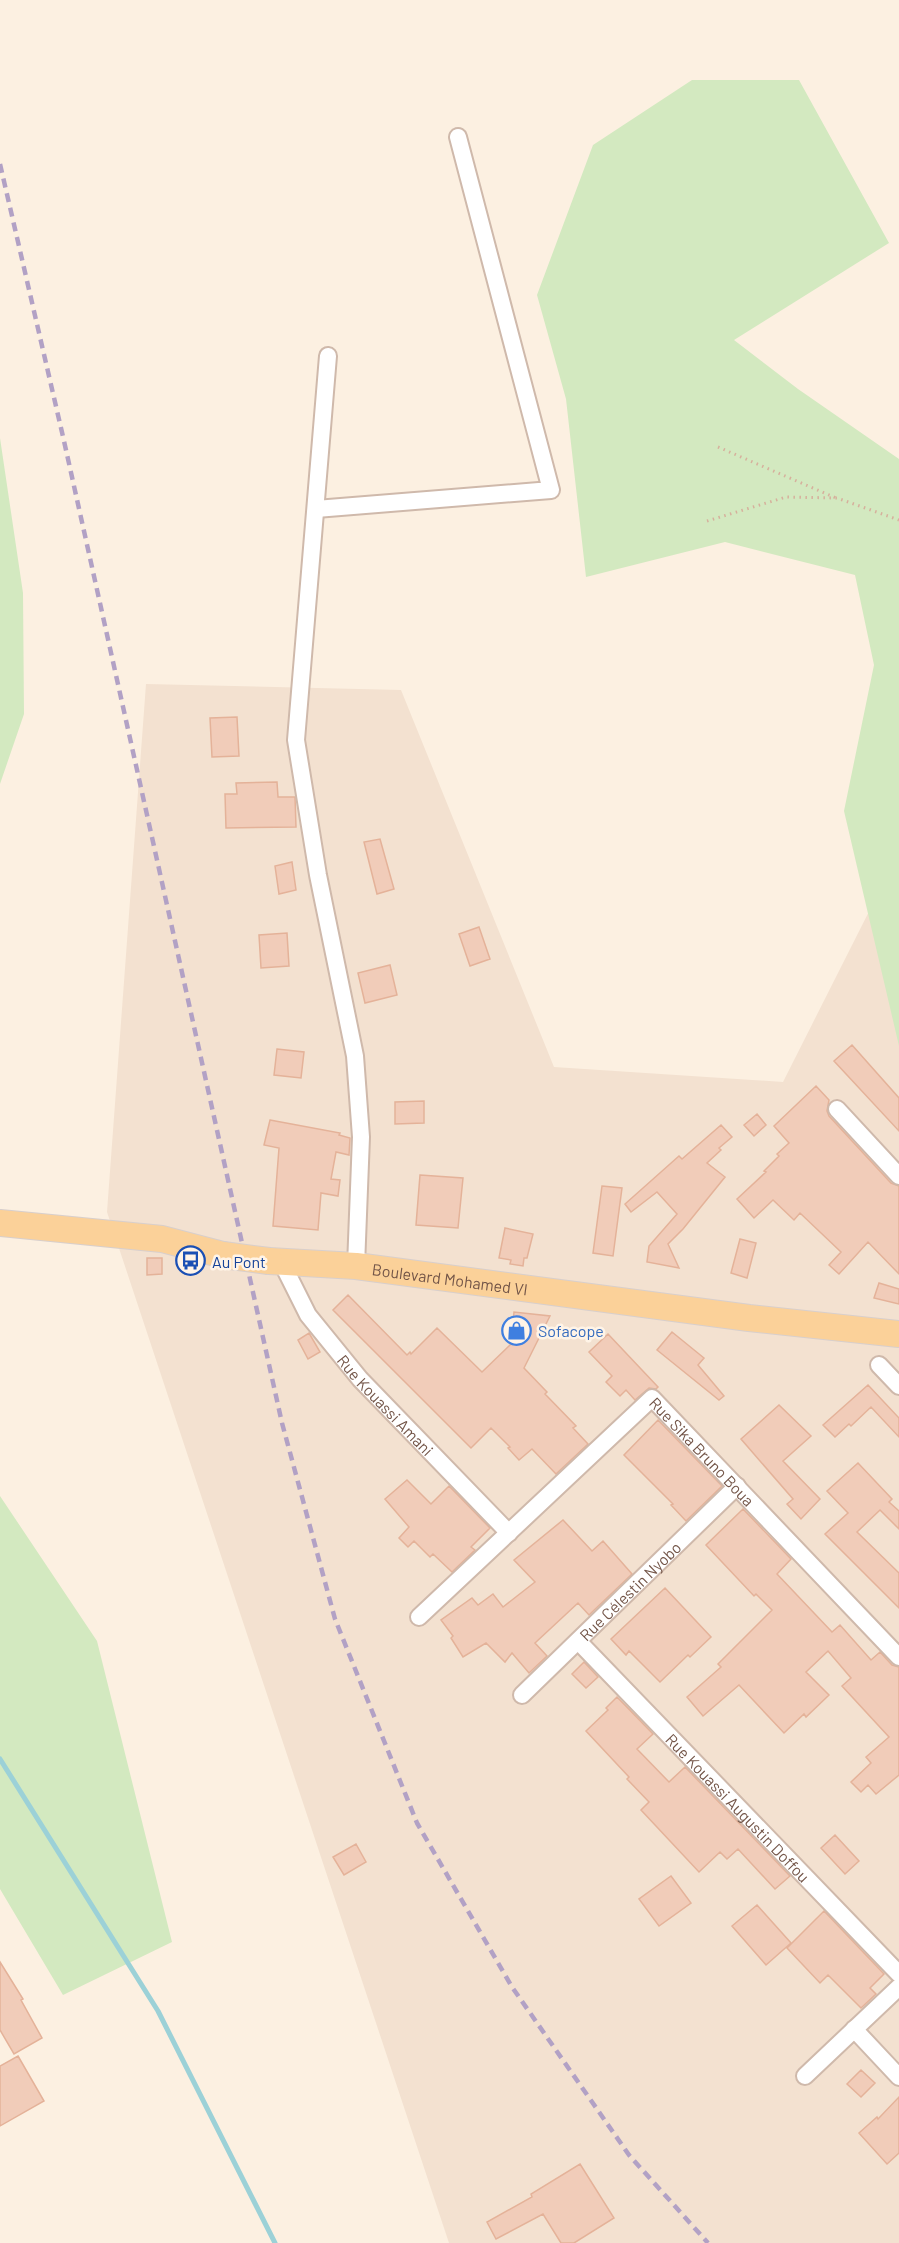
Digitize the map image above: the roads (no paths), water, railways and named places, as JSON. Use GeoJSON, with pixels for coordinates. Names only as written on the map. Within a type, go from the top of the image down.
{"type":"FeatureCollection","features":[{"type":"Feature","properties":{"kind":"main road","name":"Boulevard Mohamed VI"},"geometry":{"type":"LineString","coordinates":[[0,1223],[162,1239],[223,1255],[275,1262],[356,1266],[749,1318],[899,1334]]}},
{"type":"Feature","properties":{"kind":"street"},"geometry":{"type":"LineString","coordinates":[[316,509],[550,490],[458,137]]}},
{"type":"Feature","properties":{"kind":"street"},"geometry":{"type":"LineString","coordinates":[[328,356],[296,740],[318,875],[355,1056],[362,1137],[356,1266]]}},
{"type":"Feature","properties":{"kind":"street"},"geometry":{"type":"LineString","coordinates":[[837,1109],[899,1176]]}},
{"type":"Feature","properties":{"kind":"street","name":"Rue Kouassi Amani"},"geometry":{"type":"LineString","coordinates":[[275,1262],[308,1315],[360,1379],[509,1533]]}},
{"type":"Feature","properties":{"kind":"street"},"geometry":{"type":"LineString","coordinates":[[879,1365],[899,1386]]}},
{"type":"Feature","properties":{"kind":"street","name":"Rue Sika Bruno Boua"},"geometry":{"type":"LineString","coordinates":[[419,1617],[652,1398],[899,1657]]}},
{"type":"Feature","properties":{"kind":"street","name":"Rue Célestin Nyobo"},"geometry":{"type":"LineString","coordinates":[[522,1695],[737,1486]]}},
{"type":"Feature","properties":{"kind":"street","name":"Rue Kouassi Augustin Doffou"},"geometry":{"type":"LineString","coordinates":[[578,1641],[899,1974]]}},
{"type":"Feature","properties":{"kind":"street"},"geometry":{"type":"LineString","coordinates":[[805,2076],[899,1987]]}},
{"type":"Feature","properties":{"kind":"street"},"geometry":{"type":"LineString","coordinates":[[854,2029],[899,2077]]}},
{"type":"Feature","properties":{"kind":"waterway"},"geometry":{"type":"LineString","coordinates":[[0,1759],[158,2011],[275,2243]]}},
{"type":"Feature","properties":{"kind":"railway"},"geometry":{"type":"LineString","coordinates":[[0,164],[64,441],[282,1423],[335,1619],[417,1823],[512,1987],[629,2155],[708,2243]]}},
{"type":"Feature","properties":{"kind":"place","name":"Au Pont"},"geometry":{"type":"Point","coordinates":[191,1261]}},
{"type":"Feature","properties":{"kind":"place","name":"Sofacope"},"geometry":{"type":"Point","coordinates":[517,1330]}}]}
